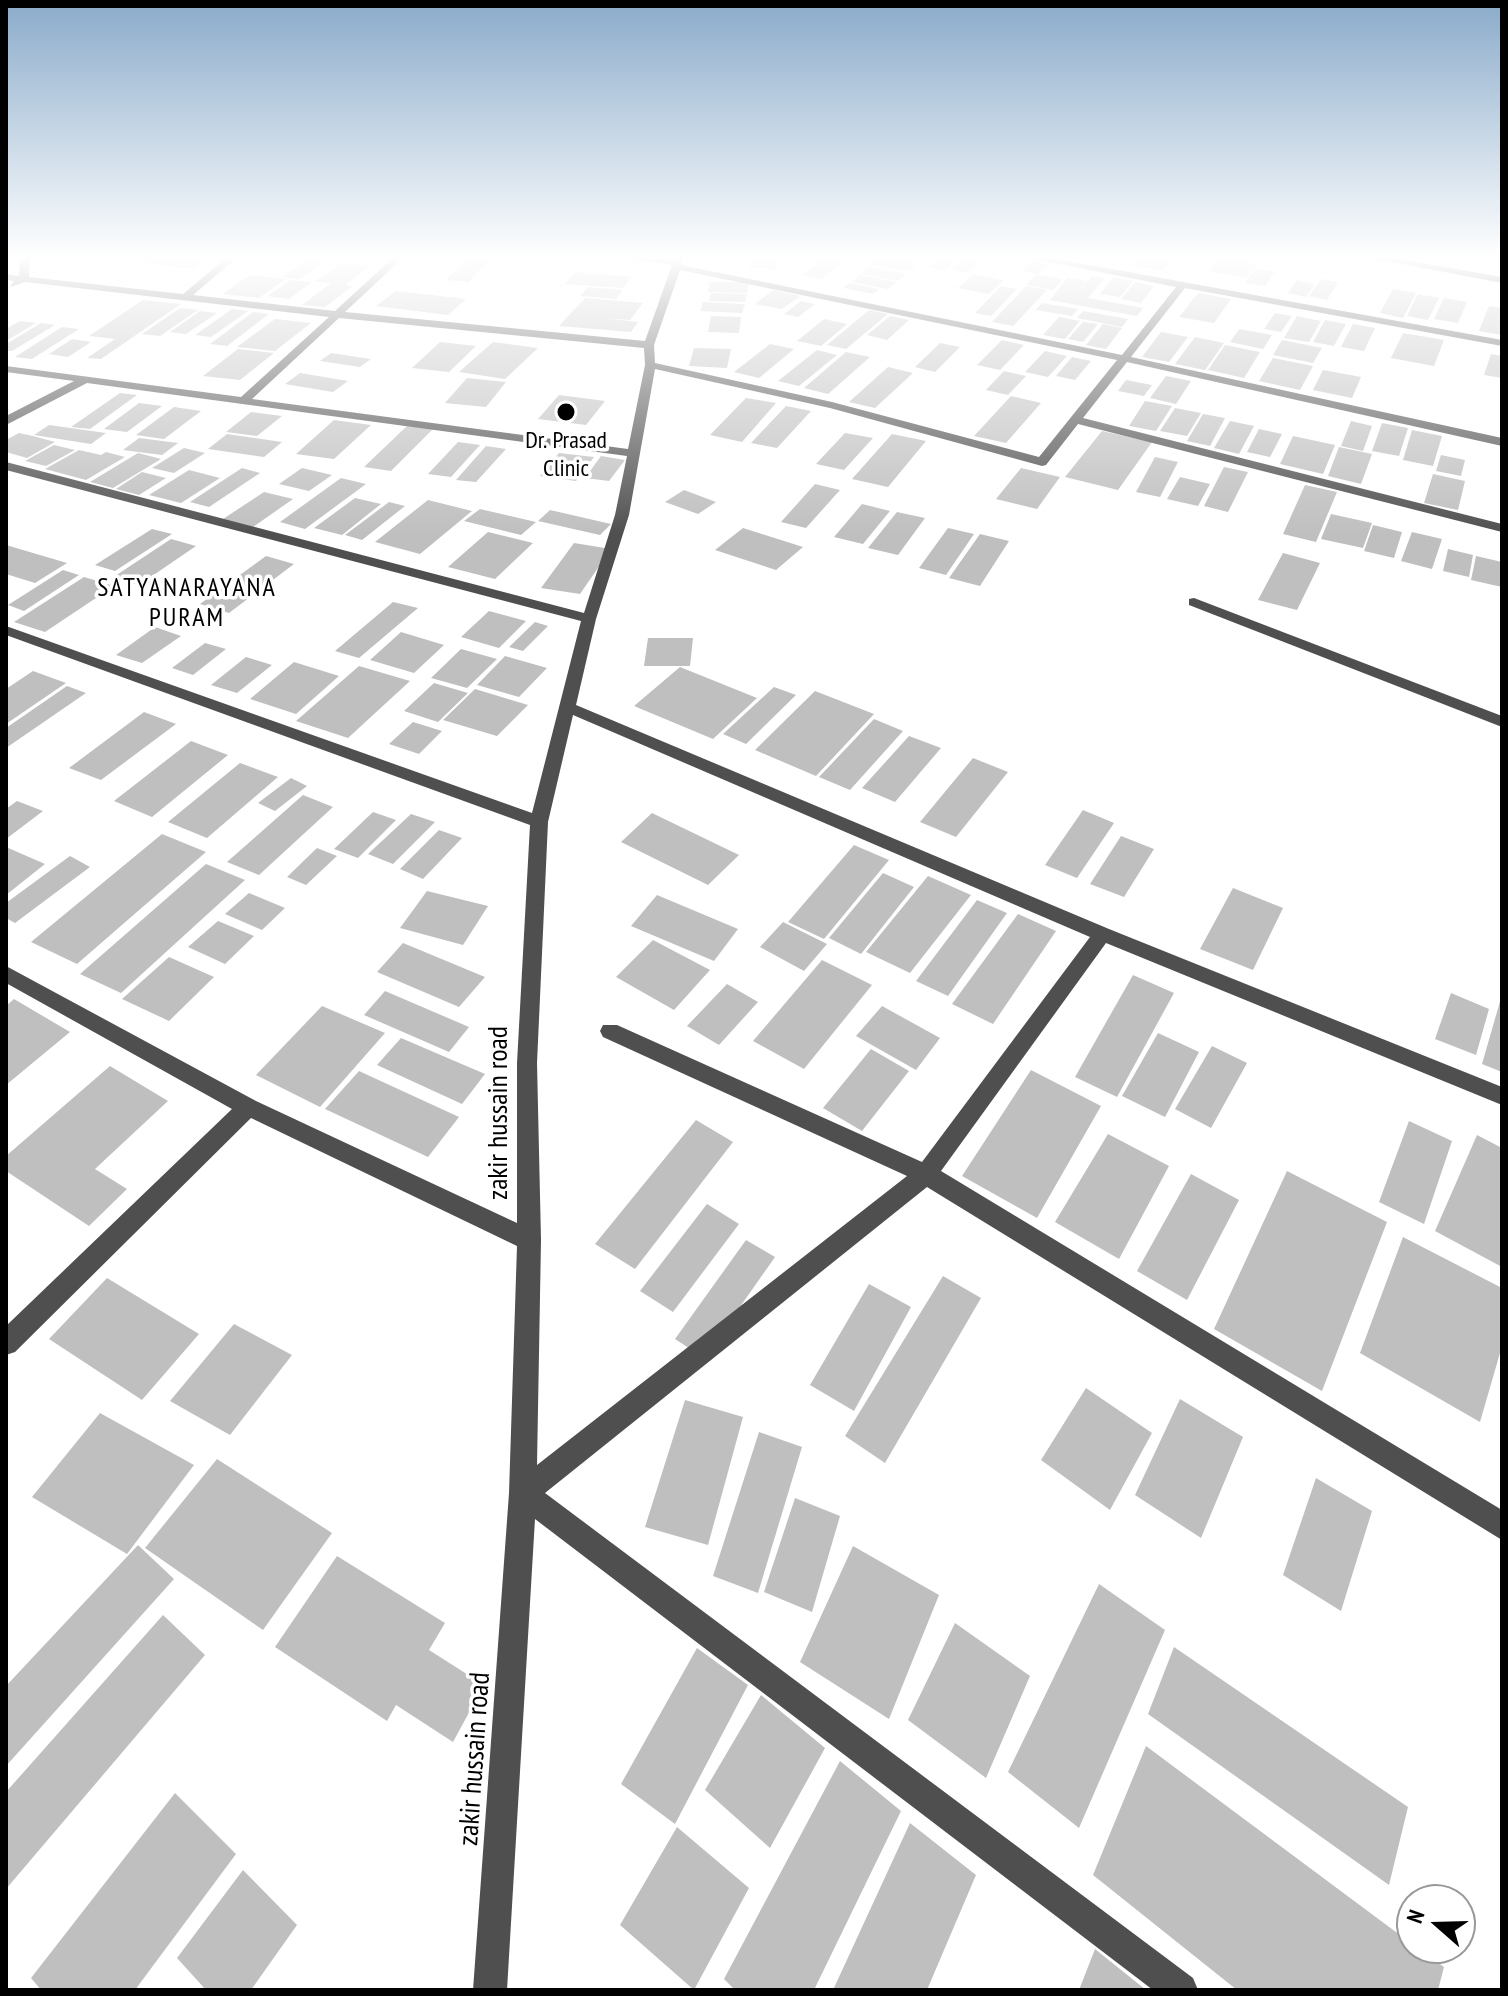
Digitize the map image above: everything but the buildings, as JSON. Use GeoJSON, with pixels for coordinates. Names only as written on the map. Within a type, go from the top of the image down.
{"type":"FeatureCollection","features":[{"type":"Feature","properties":{"kind":"street"},"geometry":{"type":"LineString","coordinates":[[241,403],[303,348]]}},
{"type":"Feature","properties":{"kind":"street"},"geometry":{"type":"LineString","coordinates":[[597,348],[650,355],[1042,462],[1131,348]]}},
{"type":"Feature","properties":{"kind":"street","name":"zakir hussain road"},"geometry":{"type":"LineString","coordinates":[[490,1990],[523,1493],[529,1240],[527,1063],[539,822],[570,708],[589,619],[622,515],[652,348]]}},
{"type":"Feature","properties":{"kind":"street"},"geometry":{"type":"LineString","coordinates":[[1077,348],[1502,442]]}},
{"type":"Feature","properties":{"kind":"street"},"geometry":{"type":"LineString","coordinates":[[6,369],[631,453]]}},
{"type":"Feature","properties":{"kind":"street"},"geometry":{"type":"LineString","coordinates":[[6,421],[83,381]]}},
{"type":"Feature","properties":{"kind":"street"},"geometry":{"type":"LineString","coordinates":[[1075,420],[1502,528]]}},
{"type":"Feature","properties":{"kind":"street"},"geometry":{"type":"LineString","coordinates":[[6,466],[589,619]]}},
{"type":"Feature","properties":{"kind":"street"},"geometry":{"type":"LineString","coordinates":[[1194,602],[1502,722]]}},
{"type":"Feature","properties":{"kind":"street"},"geometry":{"type":"LineString","coordinates":[[6,630],[539,822]]}},
{"type":"Feature","properties":{"kind":"street"},"geometry":{"type":"LineString","coordinates":[[570,708],[1102,934],[1502,1096]]}},
{"type":"Feature","properties":{"kind":"street"},"geometry":{"type":"LineString","coordinates":[[1102,934],[926,1174],[523,1493],[1181,1990]]}},
{"type":"Feature","properties":{"kind":"street"},"geometry":{"type":"LineString","coordinates":[[6,974],[248,1107],[529,1240]]}},
{"type":"Feature","properties":{"kind":"street"},"geometry":{"type":"LineString","coordinates":[[610,1031],[926,1174],[1502,1526]]}},
{"type":"Feature","properties":{"kind":"street"},"geometry":{"type":"LineString","coordinates":[[6,1343],[248,1107]]}},
{"type":"Feature","properties":{"kind":"place","name":"Dr. Prasad Clinic"},"geometry":{"type":"Point","coordinates":[566,412]}},
{"type":"Feature","properties":{"kind":"district","name":"SATYANARAYANA PURAM"},"geometry":{"type":"Point","coordinates":[187,604]}}]}
